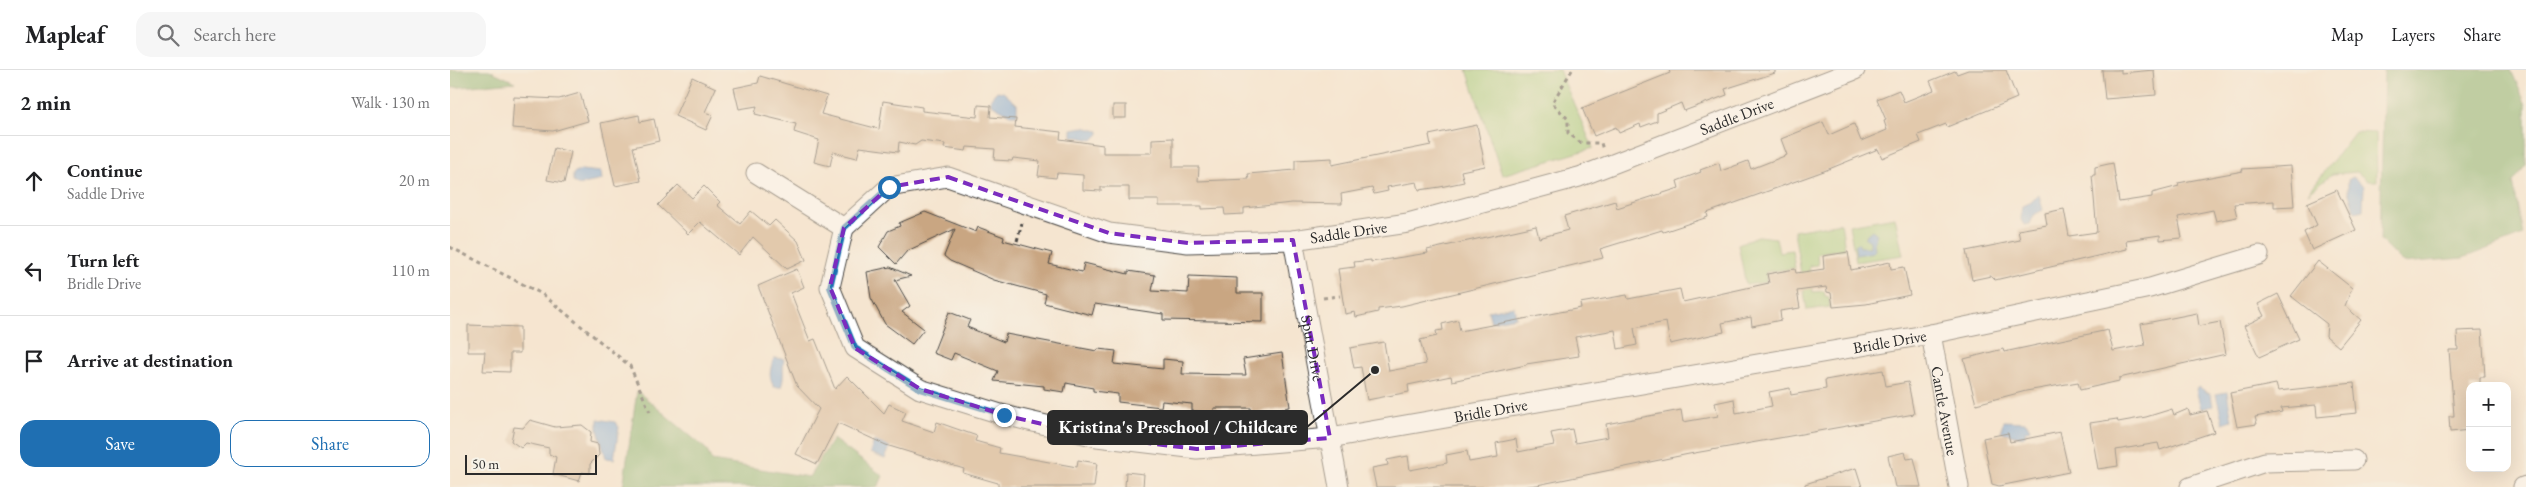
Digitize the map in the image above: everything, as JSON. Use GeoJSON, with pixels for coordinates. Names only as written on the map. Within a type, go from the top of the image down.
{"type":"FeatureCollection","features":[{"type":"Feature","properties":{"kind":"street","name":"Saddle Drive"},"geometry":{"type":"LineString","coordinates":[[844,228],[889,187],[948,177],[1109,233],[1188,243],[1293,240],[1408,223],[1579,177],[1855,70]]}},
{"type":"Feature","properties":{"kind":"street"},"geometry":{"type":"LineString","coordinates":[[756,174],[844,228]]}},
{"type":"Feature","properties":{"kind":"street","name":"Bridle Drive"},"geometry":{"type":"LineString","coordinates":[[844,228],[830,287],[855,348],[920,389],[1004,415],[1097,437],[1197,449],[1330,438],[1931,334],[2150,288],[2259,255]]}},
{"type":"Feature","properties":{"kind":"street","name":"Spur Drive"},"geometry":{"type":"LineString","coordinates":[[1293,240],[1339,487]]}},
{"type":"Feature","properties":{"kind":"street","name":"Cantle Avenue"},"geometry":{"type":"LineString","coordinates":[[1931,334],[1959,487]]}},
{"type":"Feature","properties":{"kind":"street"},"geometry":{"type":"LineString","coordinates":[[2190,487],[2265,462],[2354,460]]}},
{"type":"Feature","properties":{"kind":"path"},"geometry":{"type":"LineString","coordinates":[[1572,70],[1552,103],[1568,119],[1568,134],[1580,144],[1601,143],[1604,153]]}},
{"type":"Feature","properties":{"kind":"path"},"geometry":{"type":"LineString","coordinates":[[1017,241],[1022,223]]}},
{"type":"Feature","properties":{"kind":"path"},"geometry":{"type":"LineString","coordinates":[[450,247],[542,294],[630,366],[650,412]]}},
{"type":"Feature","properties":{"kind":"path"},"geometry":{"type":"LineString","coordinates":[[1323,298],[1340,296]]}},
{"type":"Feature","properties":{"kind":"highlighted area"},"geometry":{"type":"Polygon","coordinates":[[[948,177],[1109,233],[1188,243],[1293,240],[1330,438],[1197,449],[1097,437],[1004,415],[920,389],[855,348],[830,287],[844,228],[889,187],[948,177]]]}},
{"type":"Feature","properties":{"kind":"green space"},"geometry":{"type":"Polygon","coordinates":[[[450,70],[489,70],[515,82],[450,88],[450,70]]]}},
{"type":"Feature","properties":{"kind":"green space"},"geometry":{"type":"Polygon","coordinates":[[[1467,70],[1559,70],[1593,148],[1502,175],[1467,70]]]}},
{"type":"Feature","properties":{"kind":"green space"},"geometry":{"type":"Polygon","coordinates":[[[2384,70],[2511,70],[2526,105],[2526,165],[2513,182],[2523,235],[2463,258],[2403,263],[2380,240],[2384,70]]]}},
{"type":"Feature","properties":{"kind":"green space"},"geometry":{"type":"Polygon","coordinates":[[[2355,132],[2376,133],[2377,181],[2368,181],[2357,172],[2332,174],[2308,193],[2355,132]]]}},
{"type":"Feature","properties":{"kind":"green space"},"geometry":{"type":"Polygon","coordinates":[[[1895,217],[1903,255],[1856,262],[1849,225],[1895,217]]]}},
{"type":"Feature","properties":{"kind":"green space"},"geometry":{"type":"Polygon","coordinates":[[[1841,223],[1845,249],[1817,253],[1818,265],[1809,266],[1813,292],[1824,291],[1825,296],[1829,297],[1830,307],[1807,310],[1794,231],[1841,223]]]}},
{"type":"Feature","properties":{"kind":"green space"},"geometry":{"type":"Polygon","coordinates":[[[1758,236],[1776,238],[1779,252],[1792,250],[1795,268],[1766,272],[1766,282],[1746,285],[1738,244],[1758,236]]]}},
{"type":"Feature","properties":{"kind":"green space"},"geometry":{"type":"Polygon","coordinates":[[[637,391],[706,449],[712,461],[809,477],[833,439],[883,476],[876,487],[623,487],[637,391]]]}},
{"type":"Feature","properties":{"kind":"water"},"geometry":{"type":"Polygon","coordinates":[[[997,91],[1003,92],[1017,104],[1017,115],[1011,115],[991,104],[991,98],[997,91]]]}},
{"type":"Feature","properties":{"kind":"water"},"geometry":{"type":"Polygon","coordinates":[[[1083,127],[1099,131],[1099,134],[1093,140],[1072,136],[1072,129],[1083,127]]]}},
{"type":"Feature","properties":{"kind":"water"},"geometry":{"type":"Polygon","coordinates":[[[581,170],[601,172],[602,180],[578,185],[573,182],[573,174],[581,170]]]}},
{"type":"Feature","properties":{"kind":"water"},"geometry":{"type":"Polygon","coordinates":[[[2353,177],[2364,186],[2363,210],[2355,212],[2348,191],[2348,180],[2353,177]]]}},
{"type":"Feature","properties":{"kind":"water"},"geometry":{"type":"Polygon","coordinates":[[[2039,195],[2043,210],[2034,215],[2030,224],[2024,225],[2021,220],[2022,206],[2030,203],[2039,195]]]}},
{"type":"Feature","properties":{"kind":"water"},"geometry":{"type":"Polygon","coordinates":[[[1872,230],[1877,234],[1874,242],[1875,249],[1873,252],[1856,255],[1855,245],[1858,243],[1860,247],[1870,247],[1870,241],[1864,237],[1872,230]]]}},
{"type":"Feature","properties":{"kind":"water"},"geometry":{"type":"Polygon","coordinates":[[[1514,306],[1516,317],[1491,322],[1488,311],[1514,306]]]}},
{"type":"Feature","properties":{"kind":"water"},"geometry":{"type":"Polygon","coordinates":[[[774,358],[784,359],[781,387],[774,387],[770,376],[774,358]]]}},
{"type":"Feature","properties":{"kind":"water"},"geometry":{"type":"Polygon","coordinates":[[[2199,387],[2211,395],[2213,406],[2201,409],[2196,389],[2199,387]]]}},
{"type":"Feature","properties":{"kind":"water"},"geometry":{"type":"Polygon","coordinates":[[[2227,392],[2232,420],[2223,423],[2216,394],[2227,392]]]}},
{"type":"Feature","properties":{"kind":"water"},"geometry":{"type":"Polygon","coordinates":[[[598,419],[615,422],[619,427],[614,459],[606,458],[598,430],[598,419]]]}},
{"type":"Feature","properties":{"kind":"water"},"geometry":{"type":"Polygon","coordinates":[[[2003,421],[2026,422],[2030,429],[2025,431],[2026,434],[2023,437],[2001,432],[2003,421]]]}},
{"type":"Feature","properties":{"kind":"water"},"geometry":{"type":"Polygon","coordinates":[[[874,441],[890,447],[885,459],[870,453],[874,441]]]}},
{"type":"Feature","properties":{"kind":"building"},"geometry":{"type":"Polygon","coordinates":[[[1669,70],[1775,70],[1775,73],[1725,89],[1727,95],[1684,111],[1681,103],[1657,113],[1657,121],[1641,127],[1640,124],[1619,133],[1616,127],[1594,136],[1582,108],[1670,73],[1669,70]]]}},
{"type":"Feature","properties":{"kind":"building"},"geometry":{"type":"Polygon","coordinates":[[[1968,70],[2006,70],[2017,98],[1947,127],[1946,124],[1918,135],[1921,142],[1882,158],[1878,149],[1824,171],[1707,213],[1708,217],[1663,232],[1662,230],[1600,249],[1603,258],[1402,306],[1378,309],[1378,312],[1356,317],[1355,312],[1345,314],[1338,269],[1355,267],[1354,262],[1371,260],[1371,262],[1428,253],[1427,250],[1536,226],[1539,238],[1568,230],[1564,216],[1615,201],[1617,208],[1679,188],[1677,181],[1719,163],[1721,171],[1748,161],[1751,169],[1787,155],[1781,139],[1823,122],[1829,135],[1854,124],[1861,141],[1887,130],[1884,121],[1886,120],[1877,99],[1899,90],[1904,102],[1934,90],[1930,81],[1955,71],[1957,74],[1968,70]]]}},
{"type":"Feature","properties":{"kind":"building"},"geometry":{"type":"Polygon","coordinates":[[[2102,70],[2121,70],[2121,73],[2154,70],[2156,95],[2105,99],[2102,70]]]}},
{"type":"Feature","properties":{"kind":"building"},"geometry":{"type":"Polygon","coordinates":[[[760,76],[827,96],[821,114],[879,129],[883,101],[922,107],[922,111],[977,117],[978,105],[991,106],[990,117],[1016,119],[1015,127],[1061,132],[1060,139],[1103,145],[1103,153],[1152,153],[1152,139],[1173,138],[1173,167],[1199,167],[1198,181],[1249,179],[1248,174],[1295,170],[1295,160],[1332,158],[1332,165],[1431,145],[1429,135],[1477,125],[1485,166],[1461,171],[1464,182],[1440,187],[1419,190],[1417,182],[1387,187],[1388,191],[1374,194],[1372,188],[1341,194],[1342,204],[1292,203],[1244,208],[1244,214],[1225,215],[1224,208],[1202,209],[1202,206],[1159,206],[1159,200],[1129,200],[1129,187],[1101,187],[1101,191],[1083,190],[1083,175],[1057,173],[1056,178],[1038,176],[1040,161],[1013,158],[1012,161],[994,160],[995,149],[967,147],[966,151],[944,148],[945,144],[921,141],[915,145],[899,142],[898,152],[860,147],[857,158],[833,152],[830,166],[814,162],[819,140],[794,132],[796,124],[755,114],[757,106],[739,109],[734,88],[758,83],[760,76]]]}},
{"type":"Feature","properties":{"kind":"building"},"geometry":{"type":"Polygon","coordinates":[[[692,77],[716,88],[705,112],[713,115],[706,130],[675,116],[692,77]]]}},
{"type":"Feature","properties":{"kind":"building"},"geometry":{"type":"Polygon","coordinates":[[[580,93],[588,121],[553,131],[512,128],[514,97],[559,99],[580,93]]]}},
{"type":"Feature","properties":{"kind":"building"},"geometry":{"type":"Polygon","coordinates":[[[1113,105],[1126,105],[1126,118],[1113,118],[1113,105]]]}},
{"type":"Feature","properties":{"kind":"building"},"geometry":{"type":"Polygon","coordinates":[[[639,115],[640,122],[654,119],[659,141],[633,147],[641,181],[615,186],[601,123],[639,115]]]}},
{"type":"Feature","properties":{"kind":"building"},"geometry":{"type":"Polygon","coordinates":[[[554,148],[571,152],[564,183],[547,180],[554,148]]]}},
{"type":"Feature","properties":{"kind":"building"},"geometry":{"type":"Polygon","coordinates":[[[2113,163],[2119,202],[2152,197],[2152,193],[2179,186],[2178,183],[2243,171],[2242,169],[2291,166],[2294,206],[2274,207],[2274,201],[2234,204],[2237,217],[2216,221],[2213,210],[2178,217],[2182,238],[2160,240],[2160,235],[2126,240],[2127,249],[1995,280],[1991,276],[1972,280],[1966,251],[2020,240],[2018,230],[2047,225],[2045,213],[2064,209],[2069,236],[2097,232],[2092,175],[2095,175],[2095,167],[2113,163]]]}},
{"type":"Feature","properties":{"kind":"building"},"geometry":{"type":"Polygon","coordinates":[[[678,185],[692,198],[704,186],[720,202],[717,205],[740,224],[751,211],[769,226],[775,220],[798,241],[806,260],[787,269],[753,237],[739,255],[700,222],[688,234],[658,205],[678,185]]]}},
{"type":"Feature","properties":{"kind":"building"},"geometry":{"type":"Polygon","coordinates":[[[2337,190],[2356,230],[2312,250],[2304,232],[2317,225],[2307,203],[2337,190]]]}},
{"type":"Feature","properties":{"kind":"building"},"geometry":{"type":"Polygon","coordinates":[[[925,212],[976,232],[978,227],[1004,237],[1003,240],[1052,253],[1049,264],[1082,272],[1084,263],[1128,274],[1128,271],[1155,275],[1152,291],[1188,293],[1189,276],[1237,278],[1237,293],[1263,293],[1263,322],[1163,320],[1163,314],[1095,304],[1092,315],[1044,303],[1046,294],[994,280],[950,261],[944,256],[955,229],[907,251],[896,264],[879,247],[888,231],[900,226],[899,223],[925,212]]]}},
{"type":"Feature","properties":{"kind":"building"},"geometry":{"type":"Polygon","coordinates":[[[1848,252],[1851,270],[1890,262],[1891,269],[1904,267],[1910,295],[1866,304],[1833,307],[1831,293],[1827,292],[1826,287],[1797,291],[1800,308],[1780,311],[1781,320],[1752,326],[1751,317],[1722,323],[1724,332],[1670,344],[1666,322],[1634,328],[1637,345],[1618,349],[1615,330],[1575,337],[1579,356],[1526,364],[1452,381],[1451,376],[1408,385],[1409,392],[1367,400],[1361,367],[1354,368],[1350,348],[1384,342],[1389,371],[1426,364],[1420,340],[1437,336],[1436,331],[1443,330],[1442,324],[1458,320],[1460,331],[1581,308],[1580,303],[1627,295],[1628,299],[1680,289],[1683,302],[1769,283],[1767,274],[1795,269],[1796,273],[1824,269],[1823,256],[1848,252]]]}},
{"type":"Feature","properties":{"kind":"building"},"geometry":{"type":"Polygon","coordinates":[[[2318,261],[2352,288],[2345,306],[2361,320],[2339,347],[2326,336],[2327,324],[2291,296],[2318,261]]]}},
{"type":"Feature","properties":{"kind":"building"},"geometry":{"type":"Polygon","coordinates":[[[890,267],[911,276],[895,280],[910,306],[902,312],[924,329],[912,344],[885,324],[871,298],[867,272],[890,267]]]}},
{"type":"Feature","properties":{"kind":"building"},"geometry":{"type":"Polygon","coordinates":[[[797,269],[804,287],[791,293],[810,341],[815,339],[835,389],[847,376],[884,413],[889,404],[906,412],[902,421],[934,432],[937,422],[977,436],[975,441],[1000,448],[999,453],[1077,467],[1078,460],[1097,463],[1094,487],[998,487],[998,483],[963,473],[964,469],[886,445],[838,423],[817,464],[796,454],[819,409],[797,386],[758,286],[797,269]]]}},
{"type":"Feature","properties":{"kind":"building"},"geometry":{"type":"Polygon","coordinates":[[[2278,294],[2299,339],[2259,357],[2244,326],[2264,316],[2258,304],[2278,294]]]}},
{"type":"Feature","properties":{"kind":"building"},"geometry":{"type":"Polygon","coordinates":[[[949,312],[970,320],[967,327],[1004,342],[1006,334],[1097,351],[1098,349],[1116,351],[1114,364],[1163,369],[1163,359],[1183,361],[1182,374],[1246,375],[1243,359],[1282,353],[1290,407],[1252,413],[1251,408],[1214,408],[1214,412],[1192,411],[1192,404],[1162,401],[1161,407],[1118,402],[1118,394],[1093,391],[1093,388],[1066,383],[1064,392],[1044,389],[1044,386],[994,381],[998,371],[954,353],[951,360],[933,353],[949,312]]]}},
{"type":"Feature","properties":{"kind":"building"},"geometry":{"type":"Polygon","coordinates":[[[2197,313],[2199,326],[2220,322],[2226,354],[2119,378],[2119,381],[2080,390],[2078,382],[2026,391],[1976,404],[1964,359],[2003,349],[2004,352],[2108,330],[2113,351],[2145,345],[2141,324],[2197,313]]]}},
{"type":"Feature","properties":{"kind":"building"},"geometry":{"type":"Polygon","coordinates":[[[468,325],[520,327],[520,353],[510,353],[510,372],[483,371],[485,352],[468,352],[468,325]]]}},
{"type":"Feature","properties":{"kind":"building"},"geometry":{"type":"Polygon","coordinates":[[[2482,330],[2485,377],[2480,377],[2480,382],[2466,382],[2466,430],[2450,432],[2449,416],[2454,416],[2449,350],[2458,350],[2457,331],[2482,330]]]}},
{"type":"Feature","properties":{"kind":"building"},"geometry":{"type":"Polygon","coordinates":[[[1883,370],[1886,386],[1908,382],[1914,414],[1689,454],[1537,485],[1520,487],[1376,487],[1372,468],[1388,465],[1387,460],[1408,456],[1410,470],[1447,463],[1446,455],[1467,451],[1469,462],[1498,457],[1496,443],[1516,439],[1518,452],[1554,445],[1551,433],[1572,429],[1575,443],[1608,437],[1606,424],[1681,410],[1683,422],[1718,416],[1715,403],[1734,399],[1736,413],[1772,406],[1769,392],[1790,388],[1791,395],[1826,389],[1825,380],[1883,370]]]}},
{"type":"Feature","properties":{"kind":"building"},"geometry":{"type":"Polygon","coordinates":[[[2354,383],[2357,413],[2317,417],[2316,405],[2281,408],[2282,412],[2255,417],[2257,424],[2237,427],[2230,393],[2276,384],[2278,391],[2354,383]]]}},
{"type":"Feature","properties":{"kind":"building"},"geometry":{"type":"Polygon","coordinates":[[[2172,409],[2174,415],[2188,409],[2190,415],[2207,411],[2214,432],[2160,450],[2158,443],[2116,450],[2118,466],[2098,469],[2090,423],[2117,419],[2118,422],[2146,417],[2172,409]]]}},
{"type":"Feature","properties":{"kind":"building"},"geometry":{"type":"Polygon","coordinates":[[[530,420],[555,427],[582,425],[591,432],[590,442],[598,444],[599,455],[590,464],[590,473],[582,472],[579,481],[553,474],[556,457],[549,454],[549,448],[526,443],[521,448],[511,441],[514,427],[523,428],[530,420]]]}},
{"type":"Feature","properties":{"kind":"building"},"geometry":{"type":"Polygon","coordinates":[[[2060,432],[2069,472],[1999,486],[1992,484],[1983,438],[2008,433],[2010,442],[2060,432]]]}},
{"type":"Feature","properties":{"kind":"building"},"geometry":{"type":"Polygon","coordinates":[[[1905,452],[1907,459],[1914,458],[1921,487],[1895,487],[1888,456],[1905,452]]]}},
{"type":"Feature","properties":{"kind":"building"},"geometry":{"type":"Polygon","coordinates":[[[1856,468],[1862,487],[1805,487],[1805,484],[1856,468]]]}},
{"type":"Feature","properties":{"kind":"building"},"geometry":{"type":"Polygon","coordinates":[[[1126,472],[1144,474],[1143,487],[1125,487],[1126,472]]]}},
{"type":"Feature","properties":{"kind":"place","name":"Kristina's Preschool / Childcare"},"geometry":{"type":"Point","coordinates":[1375,370]}},
{"type":"Feature","properties":{"kind":"route"},"geometry":{"type":"LineString","coordinates":[[889,187],[844,228],[830,287],[855,348],[920,389],[1004,415]]}}]}
